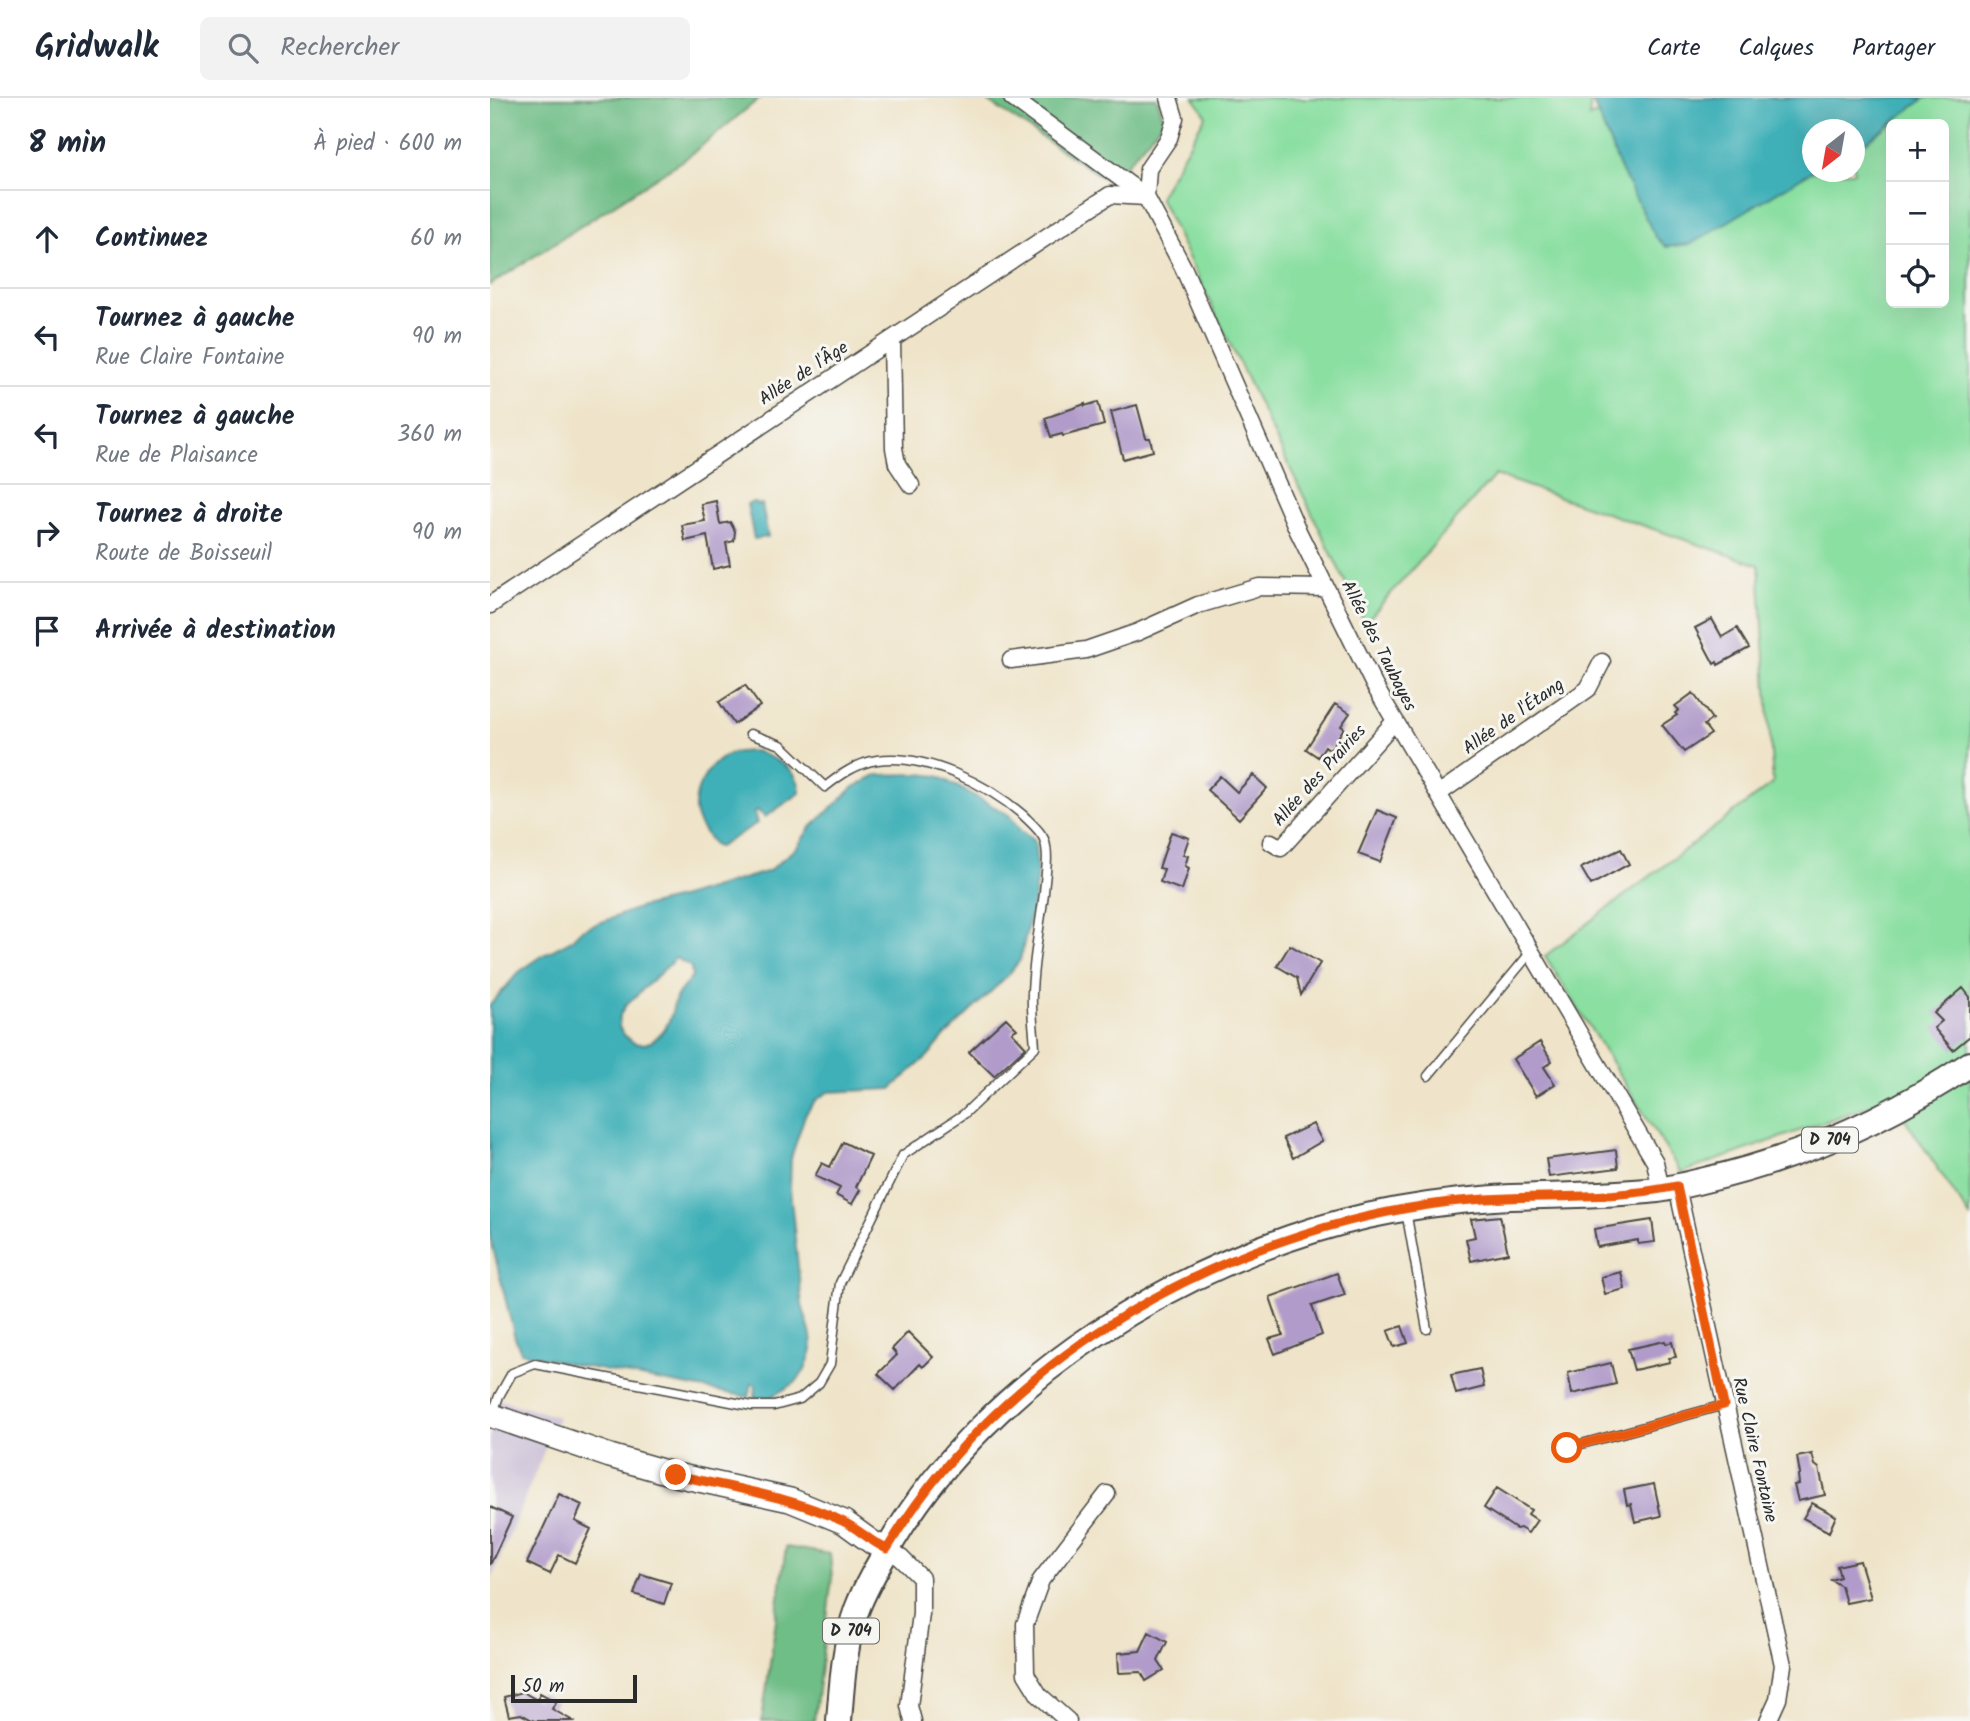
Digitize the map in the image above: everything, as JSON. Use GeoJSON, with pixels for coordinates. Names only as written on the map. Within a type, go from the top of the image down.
{"type":"FeatureCollection","features":[{"type":"Feature","properties":{"kind":"main road","name":"D 704"},"geometry":{"type":"LineString","coordinates":[[839,1721],[849,1638],[857,1610],[887,1549],[910,1511],[936,1477],[1021,1391],[1106,1327],[1196,1276],[1310,1232],[1405,1209],[1492,1198],[1612,1194],[1669,1188],[1743,1171],[1845,1134],[1897,1108],[1970,1063]]}},
{"type":"Feature","properties":{"kind":"main road"},"geometry":{"type":"LineString","coordinates":[[491,1416],[676,1475],[790,1500],[844,1522],[873,1543],[887,1549]]}},
{"type":"Feature","properties":{"kind":"street"},"geometry":{"type":"LineString","coordinates":[[1012,98],[1146,197]]}},
{"type":"Feature","properties":{"kind":"street"},"geometry":{"type":"LineString","coordinates":[[1146,197],[1149,169],[1169,138],[1175,118],[1169,98]]}},
{"type":"Feature","properties":{"kind":"street","name":"Allée de l'Âge"},"geometry":{"type":"LineString","coordinates":[[490,605],[1110,195],[1146,197]]}},
{"type":"Feature","properties":{"kind":"street","name":"Allée des Taubayes"},"geometry":{"type":"LineString","coordinates":[[1146,197],[1183,267],[1298,531],[1374,685],[1669,1188]]}},
{"type":"Feature","properties":{"kind":"street"},"geometry":{"type":"LineString","coordinates":[[892,339],[894,448],[897,464],[911,485]]}},
{"type":"Feature","properties":{"kind":"street"},"geometry":{"type":"LineString","coordinates":[[1012,660],[1086,650],[1138,632],[1198,605],[1259,587],[1326,588]]}},
{"type":"Feature","properties":{"kind":"street","name":"Allée de l'Étang"},"geometry":{"type":"LineString","coordinates":[[1438,794],[1588,689],[1602,662]]}},
{"type":"Feature","properties":{"kind":"street","name":"Allée des Prairies"},"geometry":{"type":"LineString","coordinates":[[1271,842],[1281,848],[1395,721]]}},
{"type":"Feature","properties":{"kind":"street","name":"Rue Claire Fontaine"},"geometry":{"type":"LineString","coordinates":[[1669,1188],[1724,1405],[1783,1665],[1778,1699],[1768,1721]]}},
{"type":"Feature","properties":{"kind":"street"},"geometry":{"type":"LineString","coordinates":[[1068,1721],[1039,1695],[1026,1674],[1025,1624],[1041,1580],[1107,1494]]}},
{"type":"Feature","properties":{"kind":"street"},"geometry":{"type":"LineString","coordinates":[[887,1549],[921,1578],[921,1615],[909,1706],[913,1721]]}},
{"type":"Feature","properties":{"kind":"lane"},"geometry":{"type":"LineString","coordinates":[[491,1416],[512,1373],[536,1364],[752,1406],[774,1406],[800,1399],[819,1383],[830,1364],[840,1283],[904,1155],[964,1114],[1035,1047],[1031,994],[1047,865],[1044,839],[1033,824],[981,787],[932,765],[903,760],[876,760],[844,771],[825,786],[780,745],[750,734]]}},
{"type":"Feature","properties":{"kind":"lane"},"geometry":{"type":"LineString","coordinates":[[1428,1076],[1531,952]]}},
{"type":"Feature","properties":{"kind":"lane"},"geometry":{"type":"LineString","coordinates":[[1405,1209],[1427,1329]]}},
{"type":"Feature","properties":{"kind":"lane"},"geometry":{"type":"LineString","coordinates":[[1567,1448],[1724,1405]]}},
{"type":"Feature","properties":{"kind":"shaded area"},"geometry":{"type":"Polygon","coordinates":[[[490,1397],[558,1417],[490,1583],[490,1397]]]}},
{"type":"Feature","properties":{"kind":"green space"},"geometry":{"type":"Polygon","coordinates":[[[490,98],[760,98],[689,156],[490,285],[490,98]]]}},
{"type":"Feature","properties":{"kind":"green space"},"geometry":{"type":"Polygon","coordinates":[[[983,98],[1157,98],[1164,120],[1111,183],[983,98]]]}},
{"type":"Feature","properties":{"kind":"green space"},"geometry":{"type":"Polygon","coordinates":[[[1194,98],[1591,98],[1589,117],[1647,98],[1970,98],[1970,1217],[1891,1098],[1681,1173],[1545,956],[1773,783],[1759,565],[1495,475],[1365,623],[1159,197],[1206,115],[1194,98]]]}},
{"type":"Feature","properties":{"kind":"green space"},"geometry":{"type":"Polygon","coordinates":[[[786,1547],[830,1554],[832,1578],[814,1721],[762,1721],[786,1547]]]}},
{"type":"Feature","properties":{"kind":"water"},"geometry":{"type":"Polygon","coordinates":[[[1591,98],[1925,98],[1897,119],[1886,119],[1886,127],[1865,143],[1865,119],[1802,119],[1802,177],[1691,244],[1666,247],[1655,236],[1621,170],[1591,98]]]}},
{"type":"Feature","properties":{"kind":"water"},"geometry":{"type":"Polygon","coordinates":[[[747,504],[762,504],[768,537],[754,539],[747,504]]]}},
{"type":"Feature","properties":{"kind":"water"},"geometry":{"type":"Polygon","coordinates":[[[755,751],[778,761],[791,771],[799,784],[800,793],[765,817],[757,810],[754,813],[757,823],[719,847],[715,846],[697,818],[695,800],[701,783],[711,767],[725,756],[736,752],[755,751]]]}},
{"type":"Feature","properties":{"kind":"water"},"geometry":{"type":"Polygon","coordinates":[[[877,775],[938,776],[1009,815],[1020,830],[1035,842],[1037,873],[1034,899],[1020,960],[930,1054],[891,1089],[828,1092],[815,1101],[805,1115],[791,1158],[790,1189],[802,1305],[811,1335],[812,1350],[805,1370],[795,1383],[771,1397],[755,1398],[756,1385],[752,1383],[749,1397],[565,1363],[521,1352],[515,1338],[490,1236],[490,1005],[519,972],[570,941],[581,930],[638,908],[769,871],[797,847],[810,828],[854,787],[877,775]],[[676,958],[626,1005],[620,1015],[619,1027],[625,1036],[639,1044],[645,1044],[658,1036],[669,1021],[678,994],[692,976],[691,967],[676,958]]]}},
{"type":"Feature","properties":{"kind":"building"},"geometry":{"type":"Polygon","coordinates":[[[1098,402],[1104,425],[1051,437],[1045,418],[1098,402]]]}},
{"type":"Feature","properties":{"kind":"building"},"geometry":{"type":"Polygon","coordinates":[[[1137,405],[1146,438],[1150,438],[1153,451],[1123,459],[1111,412],[1137,405]]]}},
{"type":"Feature","properties":{"kind":"building"},"geometry":{"type":"Polygon","coordinates":[[[716,501],[720,524],[730,522],[735,531],[734,541],[726,543],[730,565],[713,569],[707,536],[685,541],[682,525],[705,521],[701,504],[716,501]]]}},
{"type":"Feature","properties":{"kind":"building"},"geometry":{"type":"Polygon","coordinates":[[[1712,619],[1722,637],[1737,628],[1749,648],[1718,665],[1717,662],[1714,664],[1695,628],[1712,619]]]}},
{"type":"Feature","properties":{"kind":"building"},"geometry":{"type":"Polygon","coordinates":[[[745,685],[760,706],[734,724],[719,702],[745,685]]]}},
{"type":"Feature","properties":{"kind":"building"},"geometry":{"type":"Polygon","coordinates":[[[1693,693],[1712,719],[1704,725],[1711,734],[1684,752],[1662,725],[1677,715],[1675,713],[1679,710],[1675,706],[1693,693]]]}},
{"type":"Feature","properties":{"kind":"building"},"geometry":{"type":"Polygon","coordinates":[[[1335,704],[1350,713],[1330,750],[1325,746],[1318,757],[1306,749],[1335,704]]]}},
{"type":"Feature","properties":{"kind":"building"},"geometry":{"type":"Polygon","coordinates":[[[1253,775],[1267,788],[1239,819],[1207,790],[1220,776],[1237,792],[1253,775]]]}},
{"type":"Feature","properties":{"kind":"building"},"geometry":{"type":"Polygon","coordinates":[[[1377,810],[1397,818],[1380,862],[1358,854],[1377,810]]]}},
{"type":"Feature","properties":{"kind":"building"},"geometry":{"type":"Polygon","coordinates":[[[1171,832],[1189,838],[1183,855],[1188,856],[1185,866],[1189,868],[1182,890],[1160,882],[1164,869],[1159,868],[1171,832]]]}},
{"type":"Feature","properties":{"kind":"building"},"geometry":{"type":"Polygon","coordinates":[[[1621,849],[1629,864],[1591,885],[1581,868],[1621,849]]]}},
{"type":"Feature","properties":{"kind":"building"},"geometry":{"type":"Polygon","coordinates":[[[1290,945],[1320,963],[1301,995],[1297,978],[1277,966],[1290,945]]]}},
{"type":"Feature","properties":{"kind":"building"},"geometry":{"type":"Polygon","coordinates":[[[1963,988],[1970,997],[1970,1036],[1953,1050],[1934,1028],[1942,1021],[1934,1013],[1963,988]]]}},
{"type":"Feature","properties":{"kind":"building"},"geometry":{"type":"Polygon","coordinates":[[[1006,1018],[1017,1029],[1012,1032],[1026,1047],[994,1076],[969,1052],[1006,1018]]]}},
{"type":"Feature","properties":{"kind":"building"},"geometry":{"type":"Polygon","coordinates":[[[1540,1042],[1552,1061],[1544,1067],[1555,1084],[1536,1096],[1513,1059],[1540,1042]]]}},
{"type":"Feature","properties":{"kind":"building"},"geometry":{"type":"Polygon","coordinates":[[[1313,1124],[1322,1141],[1293,1158],[1283,1138],[1313,1124]]]}},
{"type":"Feature","properties":{"kind":"building"},"geometry":{"type":"Polygon","coordinates":[[[843,1142],[871,1156],[856,1187],[860,1190],[852,1204],[836,1195],[840,1188],[815,1176],[822,1163],[830,1167],[843,1142]]]}},
{"type":"Feature","properties":{"kind":"building"},"geometry":{"type":"Polygon","coordinates":[[[1616,1150],[1618,1168],[1549,1177],[1546,1159],[1616,1150]]]}},
{"type":"Feature","properties":{"kind":"building"},"geometry":{"type":"Polygon","coordinates":[[[1500,1216],[1508,1253],[1471,1261],[1466,1239],[1475,1237],[1471,1219],[1500,1216]]]}},
{"type":"Feature","properties":{"kind":"building"},"geometry":{"type":"Polygon","coordinates":[[[1652,1220],[1655,1242],[1638,1244],[1638,1240],[1597,1247],[1594,1229],[1652,1220]]]}},
{"type":"Feature","properties":{"kind":"building"},"geometry":{"type":"Polygon","coordinates":[[[1621,1272],[1625,1289],[1605,1294],[1601,1277],[1621,1272]]]}},
{"type":"Feature","properties":{"kind":"building"},"geometry":{"type":"Polygon","coordinates":[[[1337,1273],[1345,1295],[1312,1306],[1322,1335],[1275,1354],[1269,1339],[1283,1335],[1270,1297],[1337,1273]]]}},
{"type":"Feature","properties":{"kind":"building"},"geometry":{"type":"Polygon","coordinates":[[[1402,1326],[1408,1343],[1394,1347],[1388,1331],[1402,1326]]]}},
{"type":"Feature","properties":{"kind":"building"},"geometry":{"type":"Polygon","coordinates":[[[908,1332],[933,1357],[923,1367],[920,1364],[895,1390],[878,1374],[897,1355],[892,1349],[908,1332]]]}},
{"type":"Feature","properties":{"kind":"building"},"geometry":{"type":"Polygon","coordinates":[[[1665,1341],[1666,1344],[1672,1342],[1676,1357],[1669,1358],[1670,1362],[1634,1370],[1628,1349],[1665,1341]]]}},
{"type":"Feature","properties":{"kind":"building"},"geometry":{"type":"Polygon","coordinates":[[[1611,1363],[1616,1384],[1572,1394],[1568,1373],[1611,1363]]]}},
{"type":"Feature","properties":{"kind":"building"},"geometry":{"type":"Polygon","coordinates":[[[1480,1369],[1484,1387],[1456,1394],[1451,1375],[1480,1369]]]}},
{"type":"Feature","properties":{"kind":"building"},"geometry":{"type":"Polygon","coordinates":[[[1812,1454],[1815,1465],[1819,1468],[1825,1495],[1798,1501],[1794,1485],[1799,1484],[1797,1457],[1812,1454]]]}},
{"type":"Feature","properties":{"kind":"building"},"geometry":{"type":"Polygon","coordinates":[[[1654,1484],[1661,1516],[1635,1522],[1624,1490],[1654,1484]]]}},
{"type":"Feature","properties":{"kind":"building"},"geometry":{"type":"Polygon","coordinates":[[[1497,1488],[1531,1510],[1528,1514],[1537,1520],[1528,1533],[1520,1528],[1516,1529],[1484,1508],[1497,1488]]]}},
{"type":"Feature","properties":{"kind":"building"},"geometry":{"type":"Polygon","coordinates":[[[559,1494],[582,1505],[575,1521],[591,1529],[575,1563],[559,1555],[550,1574],[527,1563],[559,1494]]]}},
{"type":"Feature","properties":{"kind":"building"},"geometry":{"type":"Polygon","coordinates":[[[1812,1503],[1836,1516],[1829,1532],[1803,1518],[1812,1503]]]}},
{"type":"Feature","properties":{"kind":"building"},"geometry":{"type":"Polygon","coordinates":[[[490,1507],[512,1517],[490,1565],[490,1507]]]}},
{"type":"Feature","properties":{"kind":"building"},"geometry":{"type":"Polygon","coordinates":[[[1860,1561],[1871,1598],[1846,1603],[1841,1586],[1831,1580],[1840,1577],[1837,1566],[1860,1561]]]}},
{"type":"Feature","properties":{"kind":"building"},"geometry":{"type":"Polygon","coordinates":[[[641,1574],[671,1583],[664,1604],[634,1594],[641,1574]]]}},
{"type":"Feature","properties":{"kind":"building"},"geometry":{"type":"Polygon","coordinates":[[[1149,1632],[1167,1642],[1158,1661],[1164,1670],[1146,1681],[1141,1672],[1119,1673],[1118,1653],[1140,1651],[1149,1632]]]}},
{"type":"Feature","properties":{"kind":"building"},"geometry":{"type":"Polygon","coordinates":[[[523,1692],[537,1700],[540,1693],[556,1702],[552,1709],[573,1721],[534,1721],[521,1714],[509,1716],[504,1697],[523,1692]]]}},
{"type":"Feature","properties":{"kind":"route"},"geometry":{"type":"LineString","coordinates":[[676,1475],[790,1500],[844,1522],[873,1543],[887,1549],[910,1511],[936,1477],[1021,1391],[1106,1327],[1196,1276],[1310,1232],[1405,1209],[1492,1198],[1612,1194],[1677,1186],[1724,1405],[1567,1448]]}}]}
